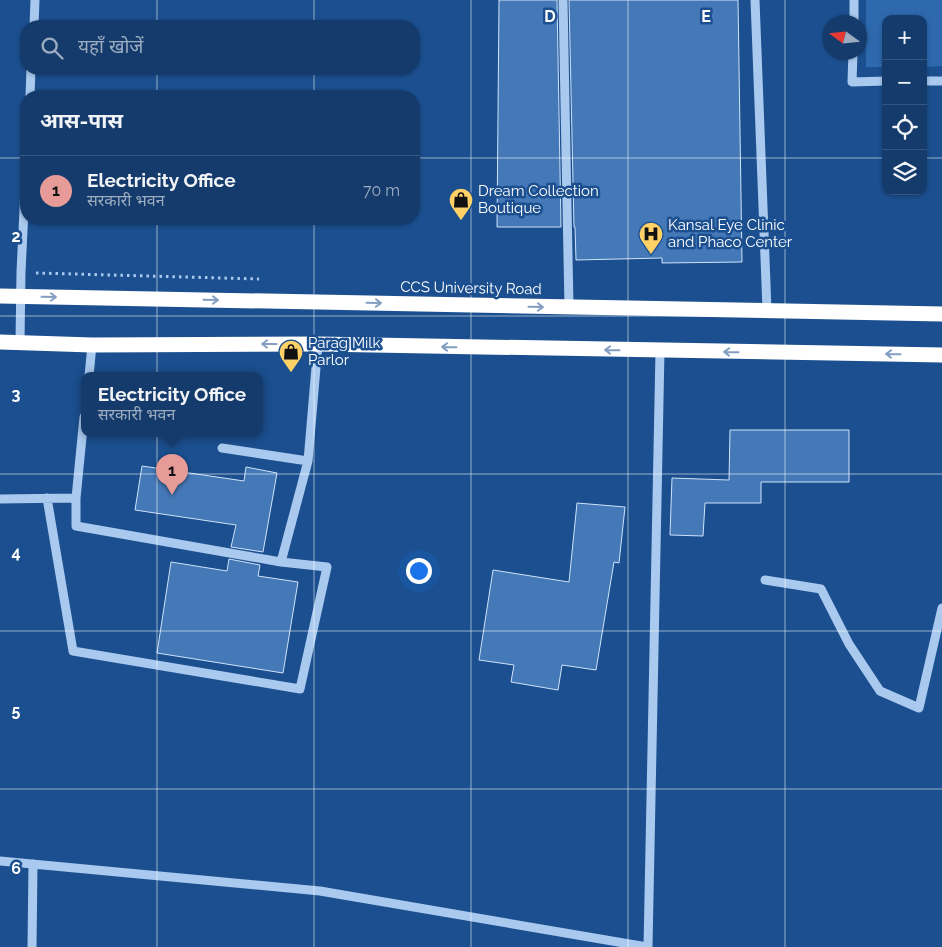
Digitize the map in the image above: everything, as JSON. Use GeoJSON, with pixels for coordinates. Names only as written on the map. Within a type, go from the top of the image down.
{"type":"FeatureCollection","features":[{"type":"Feature","properties":{"kind":"highway","name":"CCS University Road"},"geometry":{"type":"LineString","coordinates":[[0,296],[942,314]]}},
{"type":"Feature","properties":{"kind":"highway"},"geometry":{"type":"LineString","coordinates":[[0,342],[92,345],[318,344],[942,355]]}},
{"type":"Feature","properties":{"kind":"street"},"geometry":{"type":"LineString","coordinates":[[34,20],[35,0]]}},
{"type":"Feature","properties":{"kind":"street"},"geometry":{"type":"LineString","coordinates":[[563,0],[569,307]]}},
{"type":"Feature","properties":{"kind":"street"},"geometry":{"type":"LineString","coordinates":[[755,0],[767,310]]}},
{"type":"Feature","properties":{"kind":"street"},"geometry":{"type":"LineString","coordinates":[[854,0],[854,15]]}},
{"type":"Feature","properties":{"kind":"street"},"geometry":{"type":"LineString","coordinates":[[853,60],[852,82],[882,81]]}},
{"type":"Feature","properties":{"kind":"street"},"geometry":{"type":"LineString","coordinates":[[30,90],[32,75]]}},
{"type":"Feature","properties":{"kind":"street"},"geometry":{"type":"LineString","coordinates":[[927,81],[942,81]]}},
{"type":"Feature","properties":{"kind":"street"},"geometry":{"type":"LineString","coordinates":[[20,342],[23,225]]}},
{"type":"Feature","properties":{"kind":"street"},"geometry":{"type":"LineString","coordinates":[[280,562],[308,461],[318,344]]}},
{"type":"Feature","properties":{"kind":"street"},"geometry":{"type":"LineString","coordinates":[[89,372],[92,345]]}},
{"type":"Feature","properties":{"kind":"street"},"geometry":{"type":"LineString","coordinates":[[0,862],[320,891],[647,947],[660,351]]}},
{"type":"Feature","properties":{"kind":"street"},"geometry":{"type":"LineString","coordinates":[[48,498],[73,651],[300,689],[327,567],[280,562],[76,526],[76,498],[82,437]]}},
{"type":"Feature","properties":{"kind":"street"},"geometry":{"type":"LineString","coordinates":[[222,448],[308,461]]}},
{"type":"Feature","properties":{"kind":"street"},"geometry":{"type":"LineString","coordinates":[[0,499],[76,498]]}},
{"type":"Feature","properties":{"kind":"street"},"geometry":{"type":"LineString","coordinates":[[764,580],[821,589],[849,644],[880,690],[919,708],[942,608]]}},
{"type":"Feature","properties":{"kind":"street"},"geometry":{"type":"LineString","coordinates":[[32,947],[33,864]]}},
{"type":"Feature","properties":{"kind":"shaded area"},"geometry":{"type":"Polygon","coordinates":[[[866,0],[942,0],[942,66],[927,67],[927,15],[882,15],[882,67],[866,67],[866,0]]]}},
{"type":"Feature","properties":{"kind":"building"},"geometry":{"type":"Polygon","coordinates":[[[499,0],[557,0],[561,227],[497,227],[499,0]]]}},
{"type":"Feature","properties":{"kind":"building"},"geometry":{"type":"Polygon","coordinates":[[[569,0],[738,0],[742,262],[662,263],[662,258],[576,260],[569,0]]]}},
{"type":"Feature","properties":{"kind":"building"},"geometry":{"type":"Polygon","coordinates":[[[730,430],[849,430],[849,482],[761,482],[761,503],[705,503],[703,536],[670,535],[672,478],[729,480],[730,430]]]}},
{"type":"Feature","properties":{"kind":"building"},"geometry":{"type":"Polygon","coordinates":[[[142,466],[244,481],[246,467],[277,473],[263,552],[231,547],[236,525],[135,510],[142,466]]]}},
{"type":"Feature","properties":{"kind":"building"},"geometry":{"type":"Polygon","coordinates":[[[577,503],[625,507],[619,563],[614,562],[596,670],[562,665],[558,690],[511,682],[514,665],[479,660],[493,570],[569,582],[577,503]]]}},
{"type":"Feature","properties":{"kind":"building"},"geometry":{"type":"Polygon","coordinates":[[[229,559],[260,565],[258,576],[298,582],[283,673],[157,653],[171,562],[227,571],[229,559]]]}},
{"type":"Feature","properties":{"kind":"place","name":"Dream Collection Boutique"},"geometry":{"type":"Point","coordinates":[461,221]}},
{"type":"Feature","properties":{"kind":"place","name":"Kansal Eye Clinic and Phaco Center"},"geometry":{"type":"Point","coordinates":[651,255]}},
{"type":"Feature","properties":{"kind":"place","name":"Parag Milk Parlor"},"geometry":{"type":"Point","coordinates":[291,373]}},
{"type":"Feature","properties":{"kind":"place","name":"Electricity Office"},"geometry":{"type":"Point","coordinates":[172,495]}}]}
